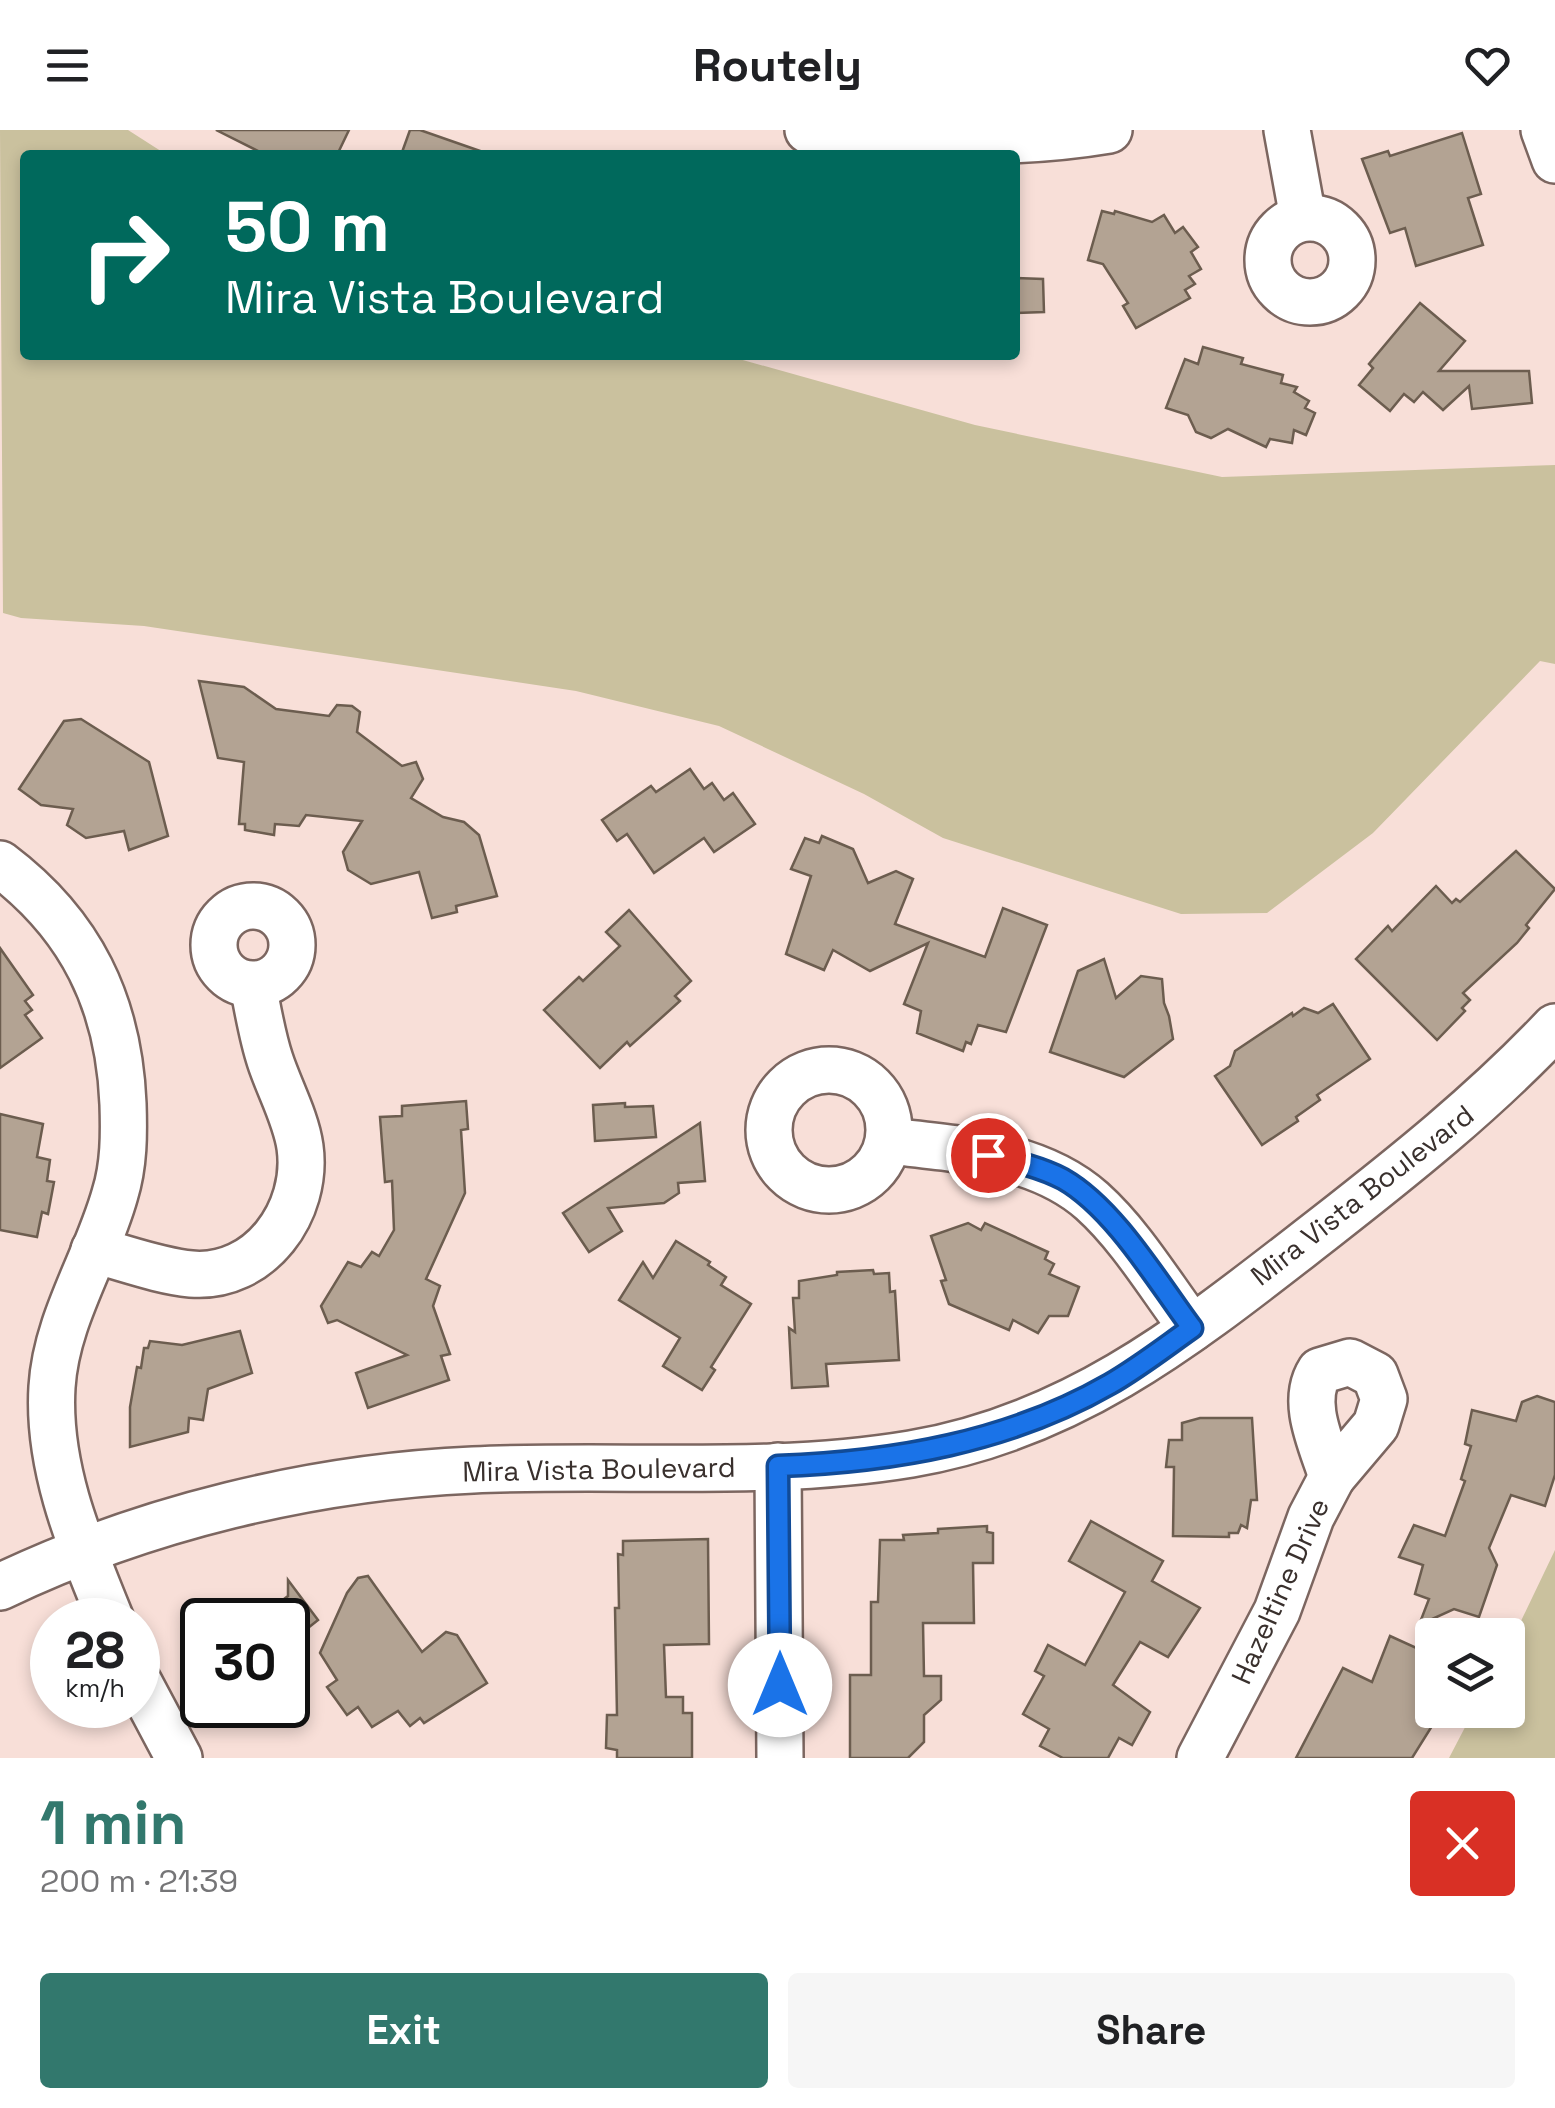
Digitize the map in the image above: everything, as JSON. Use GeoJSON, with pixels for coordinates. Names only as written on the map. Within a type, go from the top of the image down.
{"type":"FeatureCollection","features":[{"type":"Feature","properties":{"kind":"street"},"geometry":{"type":"LineString","coordinates":[[808,130],[965,142],[1038,140],[1109,130]]}},
{"type":"Feature","properties":{"kind":"street"},"geometry":{"type":"LineString","coordinates":[[1288,130],[1303,218]]}},
{"type":"Feature","properties":{"kind":"street"},"geometry":{"type":"LineString","coordinates":[[1544,130],[1555,160]]}},
{"type":"Feature","properties":{"kind":"street"},"geometry":{"type":"LineString","coordinates":[[0,864],[59,916],[95,975],[112,1022],[121,1064],[124,1140],[116,1193],[56,1348],[52,1390],[55,1461],[83,1552],[103,1598]]}},
{"type":"Feature","properties":{"kind":"street"},"geometry":{"type":"LineString","coordinates":[[94,1250],[192,1274],[222,1271],[253,1258],[281,1232],[299,1196],[300,1146],[268,1056],[252,985]]}},
{"type":"Feature","properties":{"kind":"street","name":"Mira Vista Boulevard"},"geometry":{"type":"LineString","coordinates":[[0,1587],[136,1531],[358,1478],[474,1470],[778,1466],[895,1456],[984,1437],[1050,1414],[1111,1384],[1192,1328],[1436,1141],[1506,1079],[1555,1027]]}},
{"type":"Feature","properties":{"kind":"street"},"geometry":{"type":"LineString","coordinates":[[890,1141],[1018,1162],[1063,1179],[1094,1202],[1192,1328]]}},
{"type":"Feature","properties":{"kind":"street"},"geometry":{"type":"LineString","coordinates":[[778,1466],[780,1758]]}},
{"type":"Feature","properties":{"kind":"street","name":"Hazeltine Drive"},"geometry":{"type":"LineString","coordinates":[[1200,1758],[1277,1611],[1311,1517],[1332,1477]]}},
{"type":"Feature","properties":{"kind":"street"},"geometry":{"type":"LineString","coordinates":[[160,1722],[179,1758]]}},
{"type":"Feature","properties":{"kind":"shaded area"},"geometry":{"type":"Polygon","coordinates":[[[0,130],[128,130],[159,150],[20,150],[20,360],[743,360],[975,425],[1222,477],[1555,465],[1555,664],[1540,661],[1373,833],[1267,913],[1181,914],[943,838],[864,794],[719,726],[576,691],[144,626],[21,618],[3,613],[0,130]]]}},
{"type":"Feature","properties":{"kind":"shaded area"},"geometry":{"type":"Polygon","coordinates":[[[1555,1550],[1555,1758],[1449,1758],[1465,1728],[1525,1728],[1522,1618],[1555,1550]]]}},
{"type":"Feature","properties":{"kind":"building"},"geometry":{"type":"Polygon","coordinates":[[[216,130],[349,130],[339,150],[256,150],[216,130]]]}},
{"type":"Feature","properties":{"kind":"building"},"geometry":{"type":"Polygon","coordinates":[[[410,130],[420,130],[477,150],[403,150],[410,130]]]}},
{"type":"Feature","properties":{"kind":"building"},"geometry":{"type":"Polygon","coordinates":[[[1462,133],[1481,194],[1468,198],[1483,245],[1416,266],[1405,228],[1390,233],[1362,159],[1388,151],[1390,156],[1462,133]]]}},
{"type":"Feature","properties":{"kind":"building"},"geometry":{"type":"Polygon","coordinates":[[[1102,211],[1152,222],[1164,215],[1175,233],[1183,227],[1198,247],[1191,252],[1201,269],[1189,276],[1195,284],[1185,290],[1190,298],[1136,328],[1123,306],[1128,303],[1103,264],[1088,260],[1102,211]]]}},
{"type":"Feature","properties":{"kind":"building"},"geometry":{"type":"Polygon","coordinates":[[[1020,278],[1043,279],[1044,312],[1020,313],[1020,278]]]}},
{"type":"Feature","properties":{"kind":"building"},"geometry":{"type":"Polygon","coordinates":[[[1420,303],[1465,341],[1439,371],[1529,371],[1532,403],[1472,409],[1469,386],[1443,410],[1423,392],[1414,402],[1404,394],[1390,411],[1359,385],[1373,368],[1369,364],[1420,303]]]}},
{"type":"Feature","properties":{"kind":"building"},"geometry":{"type":"Polygon","coordinates":[[[1203,347],[1243,358],[1241,364],[1283,375],[1281,383],[1297,387],[1294,392],[1309,401],[1305,408],[1315,413],[1306,435],[1294,430],[1292,443],[1270,439],[1266,447],[1228,429],[1211,438],[1196,432],[1188,415],[1166,408],[1185,359],[1198,364],[1203,347]]]}},
{"type":"Feature","properties":{"kind":"building"},"geometry":{"type":"Polygon","coordinates":[[[199,681],[244,687],[276,709],[329,716],[337,705],[352,706],[360,712],[357,732],[402,766],[416,762],[423,779],[411,798],[443,817],[464,822],[479,835],[497,896],[456,906],[457,912],[432,918],[419,872],[371,884],[348,870],[343,852],[362,821],[306,815],[299,826],[275,824],[274,835],[245,830],[245,824],[239,824],[244,762],[218,758],[199,681]]]}},
{"type":"Feature","properties":{"kind":"building"},"geometry":{"type":"Polygon","coordinates":[[[81,719],[149,762],[168,836],[129,850],[124,831],[86,838],[67,825],[73,809],[41,805],[19,789],[64,721],[81,719]]]}},
{"type":"Feature","properties":{"kind":"building"},"geometry":{"type":"Polygon","coordinates":[[[690,769],[704,789],[712,783],[724,800],[733,793],[755,824],[714,852],[704,838],[654,873],[627,834],[617,841],[602,820],[651,786],[656,792],[690,769]]]}},
{"type":"Feature","properties":{"kind":"building"},"geometry":{"type":"Polygon","coordinates":[[[822,836],[853,849],[868,883],[896,871],[913,879],[895,924],[985,957],[1003,908],[1047,925],[1006,1032],[978,1025],[971,1044],[966,1042],[963,1051],[917,1033],[921,1011],[904,1004],[928,943],[870,971],[833,950],[824,970],[786,954],[811,876],[791,869],[805,838],[819,843],[822,836]]]}},
{"type":"Feature","properties":{"kind":"building"},"geometry":{"type":"Polygon","coordinates":[[[1516,851],[1555,889],[1517,943],[1463,993],[1470,1000],[1462,1008],[1465,1011],[1437,1040],[1356,959],[1388,926],[1392,931],[1436,886],[1452,903],[1456,899],[1460,902],[1516,851]]]}},
{"type":"Feature","properties":{"kind":"building"},"geometry":{"type":"Polygon","coordinates":[[[629,910],[691,981],[675,996],[680,1001],[600,1068],[544,1010],[620,946],[606,932],[629,910]]]}},
{"type":"Feature","properties":{"kind":"building"},"geometry":{"type":"Polygon","coordinates":[[[0,948],[33,995],[25,1001],[32,1010],[25,1015],[42,1038],[0,1068],[0,948]]]}},
{"type":"Feature","properties":{"kind":"building"},"geometry":{"type":"Polygon","coordinates":[[[1104,959],[1116,998],[1141,976],[1162,979],[1173,1039],[1124,1077],[1050,1052],[1078,971],[1104,959]]]}},
{"type":"Feature","properties":{"kind":"building"},"geometry":{"type":"Polygon","coordinates":[[[1333,1004],[1370,1059],[1317,1095],[1320,1100],[1296,1117],[1298,1121],[1262,1145],[1215,1076],[1230,1066],[1235,1051],[1292,1013],[1293,1016],[1304,1008],[1318,1013],[1333,1004]]]}},
{"type":"Feature","properties":{"kind":"building"},"geometry":{"type":"Polygon","coordinates":[[[466,1101],[468,1129],[461,1130],[465,1193],[426,1279],[440,1286],[433,1306],[450,1354],[441,1356],[449,1380],[368,1408],[356,1373],[407,1355],[337,1320],[328,1323],[321,1306],[348,1262],[361,1267],[372,1252],[379,1256],[394,1230],[392,1181],[385,1182],[380,1117],[402,1116],[402,1106],[466,1101]]]}},
{"type":"Feature","properties":{"kind":"building"},"geometry":{"type":"Polygon","coordinates":[[[625,1103],[625,1107],[653,1106],[656,1137],[595,1141],[593,1105],[625,1103]]]}},
{"type":"Feature","properties":{"kind":"building"},"geometry":{"type":"Polygon","coordinates":[[[0,1114],[43,1124],[37,1157],[50,1160],[47,1181],[54,1182],[48,1214],[42,1212],[37,1237],[0,1230],[0,1114]]]}},
{"type":"Feature","properties":{"kind":"building"},"geometry":{"type":"Polygon","coordinates":[[[700,1123],[705,1181],[678,1183],[679,1193],[664,1203],[608,1208],[622,1231],[589,1252],[563,1213],[700,1123]]]}},
{"type":"Feature","properties":{"kind":"building"},"geometry":{"type":"Polygon","coordinates":[[[968,1223],[981,1230],[985,1223],[1048,1252],[1045,1259],[1054,1264],[1049,1274],[1079,1287],[1068,1316],[1049,1316],[1038,1333],[1013,1320],[1009,1330],[949,1304],[941,1281],[946,1280],[931,1236],[968,1223]]]}},
{"type":"Feature","properties":{"kind":"building"},"geometry":{"type":"Polygon","coordinates":[[[676,1241],[710,1262],[708,1265],[726,1277],[721,1285],[751,1304],[711,1367],[715,1370],[702,1390],[663,1366],[680,1338],[619,1300],[643,1262],[653,1278],[676,1241]]]}},
{"type":"Feature","properties":{"kind":"building"},"geometry":{"type":"Polygon","coordinates":[[[873,1270],[874,1274],[889,1273],[890,1292],[895,1291],[899,1360],[826,1364],[828,1386],[792,1388],[789,1328],[795,1332],[793,1298],[799,1298],[799,1281],[837,1272],[873,1270]]]}},
{"type":"Feature","properties":{"kind":"building"},"geometry":{"type":"Polygon","coordinates":[[[240,1331],[252,1373],[208,1389],[203,1420],[189,1418],[188,1432],[130,1447],[130,1407],[137,1367],[141,1368],[144,1348],[148,1348],[150,1341],[182,1345],[240,1331]]]}},
{"type":"Feature","properties":{"kind":"building"},"geometry":{"type":"Polygon","coordinates":[[[1537,1396],[1555,1402],[1555,1475],[1545,1506],[1511,1495],[1489,1548],[1497,1565],[1479,1617],[1454,1609],[1434,1618],[1422,1618],[1429,1599],[1415,1594],[1423,1565],[1399,1557],[1414,1525],[1445,1536],[1465,1481],[1461,1479],[1471,1446],[1465,1444],[1472,1410],[1516,1421],[1522,1402],[1537,1396]]]}},
{"type":"Feature","properties":{"kind":"building"},"geometry":{"type":"Polygon","coordinates":[[[1200,1418],[1252,1418],[1257,1500],[1251,1500],[1247,1528],[1241,1525],[1238,1533],[1229,1533],[1229,1537],[1173,1536],[1174,1467],[1166,1467],[1169,1440],[1182,1440],[1182,1423],[1200,1418]]]}},
{"type":"Feature","properties":{"kind":"building"},"geometry":{"type":"Polygon","coordinates":[[[1091,1521],[1163,1561],[1152,1581],[1200,1608],[1168,1657],[1140,1642],[1113,1685],[1150,1712],[1132,1745],[1119,1738],[1108,1758],[1063,1758],[1040,1746],[1049,1729],[1023,1714],[1044,1676],[1035,1671],[1048,1645],[1085,1665],[1125,1592],[1069,1561],[1091,1521]]]}},
{"type":"Feature","properties":{"kind":"building"},"geometry":{"type":"Polygon","coordinates":[[[987,1526],[987,1532],[993,1533],[993,1563],[973,1563],[974,1623],[923,1623],[924,1676],[941,1676],[941,1700],[924,1715],[924,1742],[908,1758],[850,1758],[850,1675],[871,1675],[871,1602],[878,1602],[880,1540],[904,1540],[903,1535],[938,1533],[938,1529],[987,1526]]]}},
{"type":"Feature","properties":{"kind":"building"},"geometry":{"type":"Polygon","coordinates":[[[708,1539],[709,1644],[664,1645],[666,1697],[683,1697],[683,1713],[692,1713],[692,1758],[617,1758],[617,1750],[606,1748],[607,1715],[617,1715],[615,1608],[619,1608],[618,1554],[623,1555],[623,1541],[708,1539]]]}},
{"type":"Feature","properties":{"kind":"building"},"geometry":{"type":"Polygon","coordinates":[[[368,1576],[422,1652],[446,1632],[457,1635],[487,1683],[424,1723],[420,1718],[410,1726],[398,1711],[372,1727],[358,1707],[347,1715],[327,1687],[337,1680],[320,1653],[347,1593],[358,1578],[368,1576]]]}},
{"type":"Feature","properties":{"kind":"building"},"geometry":{"type":"Polygon","coordinates":[[[288,1580],[302,1598],[285,1598],[288,1580]]]}},
{"type":"Feature","properties":{"kind":"building"},"geometry":{"type":"Polygon","coordinates":[[[310,1609],[318,1620],[310,1626],[310,1609]]]}},
{"type":"Feature","properties":{"kind":"building"},"geometry":{"type":"Polygon","coordinates":[[[1390,1636],[1415,1647],[1415,1728],[1431,1728],[1412,1758],[1296,1758],[1343,1668],[1372,1682],[1390,1636]]]}},
{"type":"Feature","properties":{"kind":"route"},"geometry":{"type":"LineString","coordinates":[[780,1685],[778,1466],[838,1464],[914,1453],[984,1437],[1050,1414],[1111,1384],[1192,1328],[1094,1202],[1063,1179],[988,1155]]}}]}
